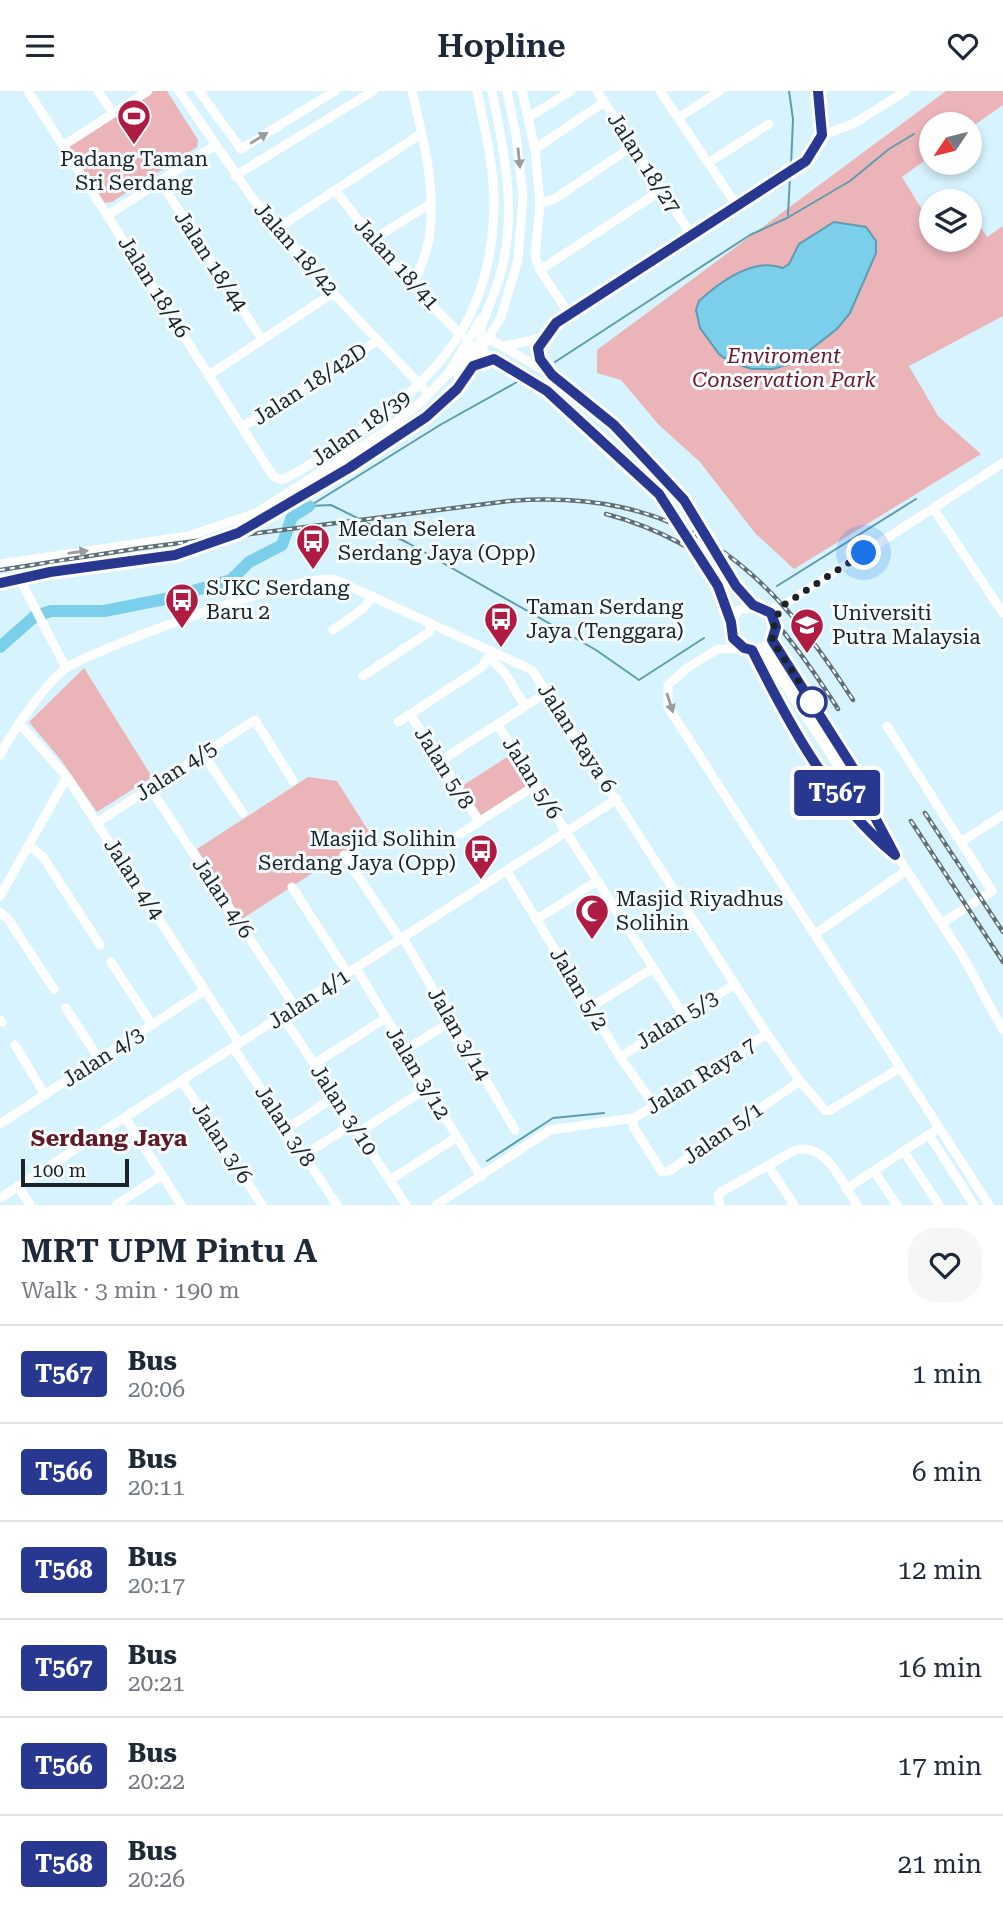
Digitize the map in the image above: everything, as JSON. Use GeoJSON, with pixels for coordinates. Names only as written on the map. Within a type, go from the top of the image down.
{"type":"FeatureCollection","features":[{"type":"Feature","properties":{"kind":"street","name":"Jalan 18/46"},"geometry":{"type":"LineString","coordinates":[[28,91],[273,476],[282,481]]}},
{"type":"Feature","properties":{"kind":"street"},"geometry":{"type":"LineString","coordinates":[[99,91],[113,113]]}},
{"type":"Feature","properties":{"kind":"street"},"geometry":{"type":"LineString","coordinates":[[64,145],[148,91]]}},
{"type":"Feature","properties":{"kind":"street","name":"Jalan 18/42"},"geometry":{"type":"LineString","coordinates":[[179,91],[235,177],[333,293],[430,394]]}},
{"type":"Feature","properties":{"kind":"street"},"geometry":{"type":"LineString","coordinates":[[185,100],[199,91],[241,149],[335,91]]}},
{"type":"Feature","properties":{"kind":"street"},"geometry":{"type":"LineString","coordinates":[[235,177],[364,93],[373,91]]}},
{"type":"Feature","properties":{"kind":"street"},"geometry":{"type":"LineString","coordinates":[[412,91],[427,151],[430,204],[429,239],[413,285]]}},
{"type":"Feature","properties":{"kind":"street","name":"Jalan 18/39"},"geometry":{"type":"LineString","coordinates":[[282,481],[390,412],[421,385],[461,335],[474,308],[488,261],[494,201],[477,91]]}},
{"type":"Feature","properties":{"kind":"street"},"geometry":{"type":"LineString","coordinates":[[0,583],[50,572],[175,555],[238,533],[349,468],[426,417],[457,389],[473,366],[481,347],[508,239],[510,193],[492,91]]}},
{"type":"Feature","properties":{"kind":"street"},"geometry":{"type":"LineString","coordinates":[[420,403],[443,387],[491,337],[513,283],[522,235],[523,196],[516,135],[507,91]]}},
{"type":"Feature","properties":{"kind":"street"},"geometry":{"type":"LineString","coordinates":[[522,91],[535,149],[540,204],[535,257],[569,314]]}},
{"type":"Feature","properties":{"kind":"street"},"geometry":{"type":"LineString","coordinates":[[529,117],[571,91]]}},
{"type":"Feature","properties":{"kind":"street","name":"Jalan 18/27"},"geometry":{"type":"LineString","coordinates":[[597,91],[691,234]]}},
{"type":"Feature","properties":{"kind":"street"},"geometry":{"type":"LineString","coordinates":[[660,91],[737,206]]}},
{"type":"Feature","properties":{"kind":"street"},"geometry":{"type":"LineString","coordinates":[[678,118],[720,91]]}},
{"type":"Feature","properties":{"kind":"street"},"geometry":{"type":"LineString","coordinates":[[552,375],[540,359],[538,348],[542,338],[569,314],[794,170],[816,149],[822,135],[818,91]]}},
{"type":"Feature","properties":{"kind":"street"},"geometry":{"type":"LineString","coordinates":[[822,135],[853,124],[906,91]]}},
{"type":"Feature","properties":{"kind":"street"},"geometry":{"type":"LineString","coordinates":[[535,149],[604,101]]}},
{"type":"Feature","properties":{"kind":"street"},"geometry":{"type":"LineString","coordinates":[[708,163],[768,124]]}},
{"type":"Feature","properties":{"kind":"street"},"geometry":{"type":"LineString","coordinates":[[278,228],[422,133]]}},
{"type":"Feature","properties":{"kind":"street"},"geometry":{"type":"LineString","coordinates":[[540,204],[556,198],[633,145]]}},
{"type":"Feature","properties":{"kind":"street"},"geometry":{"type":"LineString","coordinates":[[108,215],[214,146]]}},
{"type":"Feature","properties":{"kind":"street","name":"Jalan 18/44"},"geometry":{"type":"LineString","coordinates":[[160,181],[262,340]]}},
{"type":"Feature","properties":{"kind":"street","name":"Jalan 18/41"},"geometry":{"type":"LineString","coordinates":[[335,190],[372,240],[461,335]]}},
{"type":"Feature","properties":{"kind":"street"},"geometry":{"type":"LineString","coordinates":[[540,269],[662,190]]}},
{"type":"Feature","properties":{"kind":"street"},"geometry":{"type":"LineString","coordinates":[[372,240],[430,204]]}},
{"type":"Feature","properties":{"kind":"street"},"geometry":{"type":"LineString","coordinates":[[0,564],[188,536],[242,519],[384,432],[430,394],[448,374],[473,335],[500,277]]}},
{"type":"Feature","properties":{"kind":"street"},"geometry":{"type":"LineString","coordinates":[[209,375],[333,293]]}},
{"type":"Feature","properties":{"kind":"street"},"geometry":{"type":"LineString","coordinates":[[491,337],[552,375],[614,425],[684,500],[724,568],[753,605],[766,609],[782,606],[1003,463]]}},
{"type":"Feature","properties":{"kind":"street"},"geometry":{"type":"LineString","coordinates":[[505,347],[542,338]]}},
{"type":"Feature","properties":{"kind":"street","name":"Jalan 18/42D"},"geometry":{"type":"LineString","coordinates":[[243,427],[377,341]]}},
{"type":"Feature","properties":{"kind":"street"},"geometry":{"type":"LineString","coordinates":[[481,347],[494,359],[547,391],[659,494],[718,586],[731,622],[733,638],[751,650],[780,677],[942,923],[989,1001],[1003,1030]]}},
{"type":"Feature","properties":{"kind":"street"},"geometry":{"type":"LineString","coordinates":[[473,366],[494,359]]}},
{"type":"Feature","properties":{"kind":"street"},"geometry":{"type":"LineString","coordinates":[[933,508],[1003,613]]}},
{"type":"Feature","properties":{"kind":"street"},"geometry":{"type":"LineString","coordinates":[[0,755],[19,723],[66,668],[11,562]]}},
{"type":"Feature","properties":{"kind":"street"},"geometry":{"type":"LineString","coordinates":[[28,597],[33,581],[50,572]]}},
{"type":"Feature","properties":{"kind":"street","name":"Jalan Raya 6"},"geometry":{"type":"LineString","coordinates":[[66,668],[108,647],[304,582],[329,578],[431,623],[491,654],[526,666],[549,691],[767,1034],[800,1081],[825,1110],[834,1108],[900,1068]]}},
{"type":"Feature","properties":{"kind":"street"},"geometry":{"type":"LineString","coordinates":[[333,630],[364,608],[372,596]]}},
{"type":"Feature","properties":{"kind":"street"},"geometry":{"type":"LineString","coordinates":[[731,622],[739,610],[753,605]]}},
{"type":"Feature","properties":{"kind":"street"},"geometry":{"type":"LineString","coordinates":[[780,677],[770,642],[775,620],[782,606]]}},
{"type":"Feature","properties":{"kind":"street"},"geometry":{"type":"LineString","coordinates":[[766,609],[775,620]]}},
{"type":"Feature","properties":{"kind":"street"},"geometry":{"type":"LineString","coordinates":[[363,676],[429,632],[431,623]]}},
{"type":"Feature","properties":{"kind":"street"},"geometry":{"type":"LineString","coordinates":[[770,642],[751,650],[718,649],[675,677],[668,685],[668,707],[989,1205]]}},
{"type":"Feature","properties":{"kind":"street"},"geometry":{"type":"LineString","coordinates":[[770,642],[865,787],[883,835]]}},
{"type":"Feature","properties":{"kind":"street"},"geometry":{"type":"LineString","coordinates":[[751,650],[782,711],[845,806],[864,829],[895,855]]}},
{"type":"Feature","properties":{"kind":"street"},"geometry":{"type":"LineString","coordinates":[[398,722],[482,667],[491,654],[526,706]]}},
{"type":"Feature","properties":{"kind":"street"},"geometry":{"type":"LineString","coordinates":[[440,761],[549,691]]}},
{"type":"Feature","properties":{"kind":"street","name":"Jalan 5/8"},"geometry":{"type":"LineString","coordinates":[[410,714],[479,821]]}},
{"type":"Feature","properties":{"kind":"street","name":"Jalan 4/5"},"geometry":{"type":"LineString","coordinates":[[98,822],[255,720],[293,781]]}},
{"type":"Feature","properties":{"kind":"street","name":"Jalan 4/4"},"geometry":{"type":"LineString","coordinates":[[19,723],[67,777],[98,822],[205,990],[236,1045]]}},
{"type":"Feature","properties":{"kind":"street","name":"Jalan 5/6"},"geometry":{"type":"LineString","coordinates":[[497,724],[684,1017]]}},
{"type":"Feature","properties":{"kind":"street"},"geometry":{"type":"LineString","coordinates":[[887,726],[992,891],[942,923]]}},
{"type":"Feature","properties":{"kind":"street"},"geometry":{"type":"LineString","coordinates":[[203,754],[243,813]]}},
{"type":"Feature","properties":{"kind":"street"},"geometry":{"type":"LineString","coordinates":[[0,896],[67,777]]}},
{"type":"Feature","properties":{"kind":"street"},"geometry":{"type":"LineString","coordinates":[[460,834],[536,785]]}},
{"type":"Feature","properties":{"kind":"street","name":"Jalan 4/6"},"geometry":{"type":"LineString","coordinates":[[150,788],[295,1007]]}},
{"type":"Feature","properties":{"kind":"street","name":"Jalan 4/1"},"geometry":{"type":"LineString","coordinates":[[0,1198],[617,799]]}},
{"type":"Feature","properties":{"kind":"street"},"geometry":{"type":"LineString","coordinates":[[961,842],[1003,814]]}},
{"type":"Feature","properties":{"kind":"street"},"geometry":{"type":"LineString","coordinates":[[29,845],[43,857],[100,945]]}},
{"type":"Feature","properties":{"kind":"street","name":"Jalan 3/14"},"geometry":{"type":"LineString","coordinates":[[344,855],[402,939],[515,1130]]}},
{"type":"Feature","properties":{"kind":"street","name":"Jalan 5/2"},"geometry":{"type":"LineString","coordinates":[[507,871],[620,1057],[654,1105]]}},
{"type":"Feature","properties":{"kind":"street"},"geometry":{"type":"LineString","coordinates":[[815,934],[906,871]]}},
{"type":"Feature","properties":{"kind":"street"},"geometry":{"type":"LineString","coordinates":[[536,920],[597,881]]}},
{"type":"Feature","properties":{"kind":"street","name":"Jalan 3/12"},"geometry":{"type":"LineString","coordinates":[[292,887],[386,1019],[481,1177]]}},
{"type":"Feature","properties":{"kind":"street"},"geometry":{"type":"LineString","coordinates":[[0,912],[8,919],[54,989]]}},
{"type":"Feature","properties":{"kind":"street"},"geometry":{"type":"LineString","coordinates":[[111,962],[152,1025]]}},
{"type":"Feature","properties":{"kind":"street"},"geometry":{"type":"LineString","coordinates":[[590,1008],[653,968]]}},
{"type":"Feature","properties":{"kind":"street","name":"Jalan 5/3"},"geometry":{"type":"LineString","coordinates":[[620,1057],[735,984]]}},
{"type":"Feature","properties":{"kind":"street","name":"Jalan 4/3"},"geometry":{"type":"LineString","coordinates":[[0,1124],[205,990]]}},
{"type":"Feature","properties":{"kind":"street"},"geometry":{"type":"LineString","coordinates":[[989,1001],[1003,1018]]}},
{"type":"Feature","properties":{"kind":"street"},"geometry":{"type":"LineString","coordinates":[[66,1007],[99,1059]]}},
{"type":"Feature","properties":{"kind":"street","name":"Jalan 3/10"},"geometry":{"type":"LineString","coordinates":[[282,1015],[406,1205]]}},
{"type":"Feature","properties":{"kind":"street"},"geometry":{"type":"LineString","coordinates":[[314,1064],[386,1019]]}},
{"type":"Feature","properties":{"kind":"street"},"geometry":{"type":"LineString","coordinates":[[405,1050],[452,1021]]}},
{"type":"Feature","properties":{"kind":"street","name":"Jalan Raya 7"},"geometry":{"type":"LineString","coordinates":[[634,1118],[767,1034]]}},
{"type":"Feature","properties":{"kind":"street"},"geometry":{"type":"LineString","coordinates":[[15,1045],[44,1095]]}},
{"type":"Feature","properties":{"kind":"street","name":"Jalan 3/8"},"geometry":{"type":"LineString","coordinates":[[236,1045],[337,1205]]}},
{"type":"Feature","properties":{"kind":"street","name":"Jalan 3/6"},"geometry":{"type":"LineString","coordinates":[[182,1080],[262,1205]]}},
{"type":"Feature","properties":{"kind":"street","name":"Jalan 5/1"},"geometry":{"type":"LineString","coordinates":[[634,1118],[633,1126],[662,1172],[668,1171],[800,1081]]}},
{"type":"Feature","properties":{"kind":"street"},"geometry":{"type":"LineString","coordinates":[[359,1132],[427,1088]]}},
{"type":"Feature","properties":{"kind":"street"},"geometry":{"type":"LineString","coordinates":[[287,1129],[335,1096]]}},
{"type":"Feature","properties":{"kind":"street"},"geometry":{"type":"LineString","coordinates":[[125,1117],[181,1205]]}},
{"type":"Feature","properties":{"kind":"street"},"geometry":{"type":"LineString","coordinates":[[436,1205],[550,1130],[634,1118]]}},
{"type":"Feature","properties":{"kind":"street"},"geometry":{"type":"LineString","coordinates":[[304,1155],[353,1124]]}},
{"type":"Feature","properties":{"kind":"street"},"geometry":{"type":"LineString","coordinates":[[846,1189],[939,1128]]}},
{"type":"Feature","properties":{"kind":"street"},"geometry":{"type":"LineString","coordinates":[[929,1135],[974,1205]]}},
{"type":"Feature","properties":{"kind":"street"},"geometry":{"type":"LineString","coordinates":[[390,1180],[457,1137]]}},
{"type":"Feature","properties":{"kind":"street"},"geometry":{"type":"LineString","coordinates":[[719,1203],[721,1192],[802,1148],[815,1150],[823,1155],[857,1205]]}},
{"type":"Feature","properties":{"kind":"street"},"geometry":{"type":"LineString","coordinates":[[904,1151],[939,1205]]}},
{"type":"Feature","properties":{"kind":"street"},"geometry":{"type":"LineString","coordinates":[[768,1165],[793,1205]]}},
{"type":"Feature","properties":{"kind":"street"},"geometry":{"type":"LineString","coordinates":[[874,1171],[897,1205]]}},
{"type":"Feature","properties":{"kind":"street"},"geometry":{"type":"LineString","coordinates":[[116,1205],[162,1175]]}},
{"type":"Feature","properties":{"kind":"street"},"geometry":{"type":"LineString","coordinates":[[18,1186],[30,1205]]}},
{"type":"Feature","properties":{"kind":"green space","name":"Padang Taman Sri Serdang"},"geometry":{"type":"Polygon","coordinates":[[[152,91],[167,91],[198,140],[197,147],[112,202],[104,203],[70,151],[70,144],[152,91]]]}},
{"type":"Feature","properties":{"kind":"green space","name":"Enviroment Conservation Park"},"geometry":{"type":"Polygon","coordinates":[[[946,91],[1003,91],[1003,105],[982,120],[982,112],[919,112],[919,165],[902,177],[919,205],[919,252],[982,252],[982,229],[987,237],[1003,226],[1003,316],[909,366],[938,416],[981,454],[794,569],[755,533],[700,462],[659,425],[621,380],[597,373],[597,350],[946,91]]]}},
{"type":"Feature","properties":{"kind":"green space"},"geometry":{"type":"Polygon","coordinates":[[[84,668],[152,777],[97,812],[61,760],[29,722],[84,668]]]}},
{"type":"Feature","properties":{"kind":"green space"},"geometry":{"type":"Polygon","coordinates":[[[507,757],[527,788],[482,817],[462,786],[507,757]]]}},
{"type":"Feature","properties":{"kind":"green space"},"geometry":{"type":"Polygon","coordinates":[[[308,777],[337,781],[371,835],[242,919],[197,849],[308,777]]]}},
{"type":"Feature","properties":{"kind":"water"},"geometry":{"type":"Polygon","coordinates":[[[834,222],[866,227],[876,241],[876,253],[850,313],[837,329],[793,363],[773,369],[752,369],[730,362],[719,354],[700,328],[696,310],[699,301],[738,273],[761,266],[783,268],[789,264],[799,244],[834,222]]]}},
{"type":"Feature","properties":{"kind":"waterway"},"geometry":{"type":"LineString","coordinates":[[789,91],[793,119],[791,166]]}},
{"type":"Feature","properties":{"kind":"waterway"},"geometry":{"type":"LineString","coordinates":[[555,362],[750,235],[787,218],[850,181],[889,149],[914,134]]}},
{"type":"Feature","properties":{"kind":"waterway"},"geometry":{"type":"LineString","coordinates":[[788,215],[790,176]]}},
{"type":"Feature","properties":{"kind":"waterway"},"geometry":{"type":"LineString","coordinates":[[313,504],[440,425],[517,382]]}},
{"type":"Feature","properties":{"kind":"waterway"},"geometry":{"type":"LineString","coordinates":[[777,586],[916,499]]}},
{"type":"Feature","properties":{"kind":"waterway"},"geometry":{"type":"LineString","coordinates":[[309,506],[331,505],[408,543],[596,650],[639,680],[704,638]]}},
{"type":"Feature","properties":{"kind":"waterway"},"geometry":{"type":"LineString","coordinates":[[0,647],[35,616],[51,611],[104,611],[165,599],[231,580],[249,562],[282,545],[292,517],[309,506]]}},
{"type":"Feature","properties":{"kind":"waterway"},"geometry":{"type":"LineString","coordinates":[[487,1161],[553,1118],[604,1113]]}},
{"type":"Feature","properties":{"kind":"railway"},"geometry":{"type":"LineString","coordinates":[[0,570],[141,548],[509,501],[569,500],[623,507],[670,522],[712,545],[751,574],[787,610],[853,700]]}},
{"type":"Feature","properties":{"kind":"railway"},"geometry":{"type":"LineString","coordinates":[[606,514],[646,527],[681,544],[742,587],[792,643],[838,709]]}},
{"type":"Feature","properties":{"kind":"railway"},"geometry":{"type":"LineString","coordinates":[[925,813],[1003,932]]}},
{"type":"Feature","properties":{"kind":"railway"},"geometry":{"type":"LineString","coordinates":[[911,821],[1003,962]]}},
{"type":"Feature","properties":{"kind":"bus line","name":"T567"},"geometry":{"type":"LineString","coordinates":[[0,583],[50,572],[175,555],[238,533],[349,468],[426,417],[457,389],[473,366],[494,359],[547,391],[669,505],[718,586],[731,622],[733,638],[744,648],[752,650],[782,711],[845,806],[864,829],[895,855],[870,808],[865,787],[772,640],[776,627],[771,613],[760,605],[753,605],[736,586],[684,500],[614,425],[552,375],[540,359],[538,348],[542,338],[556,323],[628,273],[806,161],[816,149],[822,135],[818,91]]}},
{"type":"Feature","properties":{"kind":"place","name":"Padang Taman Sri Serdang"},"geometry":{"type":"Point","coordinates":[134,146]}},
{"type":"Feature","properties":{"kind":"place","name":"Medan Selera Serdang Jaya (Opp)"},"geometry":{"type":"Point","coordinates":[313,571]}},
{"type":"Feature","properties":{"kind":"place","name":"SJKC Serdang Baru 2"},"geometry":{"type":"Point","coordinates":[182,630]}},
{"type":"Feature","properties":{"kind":"place","name":"Taman Serdang Jaya (Tenggara)"},"geometry":{"type":"Point","coordinates":[501,649]}},
{"type":"Feature","properties":{"kind":"place","name":"Universiti Putra Malaysia"},"geometry":{"type":"Point","coordinates":[807,655]}},
{"type":"Feature","properties":{"kind":"place","name":"Masjid Solihin Serdang Jaya (Opp)"},"geometry":{"type":"Point","coordinates":[481,881]}},
{"type":"Feature","properties":{"kind":"place","name":"Masjid Riyadhus Solihin"},"geometry":{"type":"Point","coordinates":[592,941]}},
{"type":"Feature","properties":{"kind":"district","name":"Serdang Jaya"},"geometry":{"type":"Point","coordinates":[109,1138]}},
{"type":"Feature","properties":{"kind":"route"},"geometry":{"type":"LineString","coordinates":[[812,702],[772,640],[775,620],[782,606],[864,553]]}}]}
